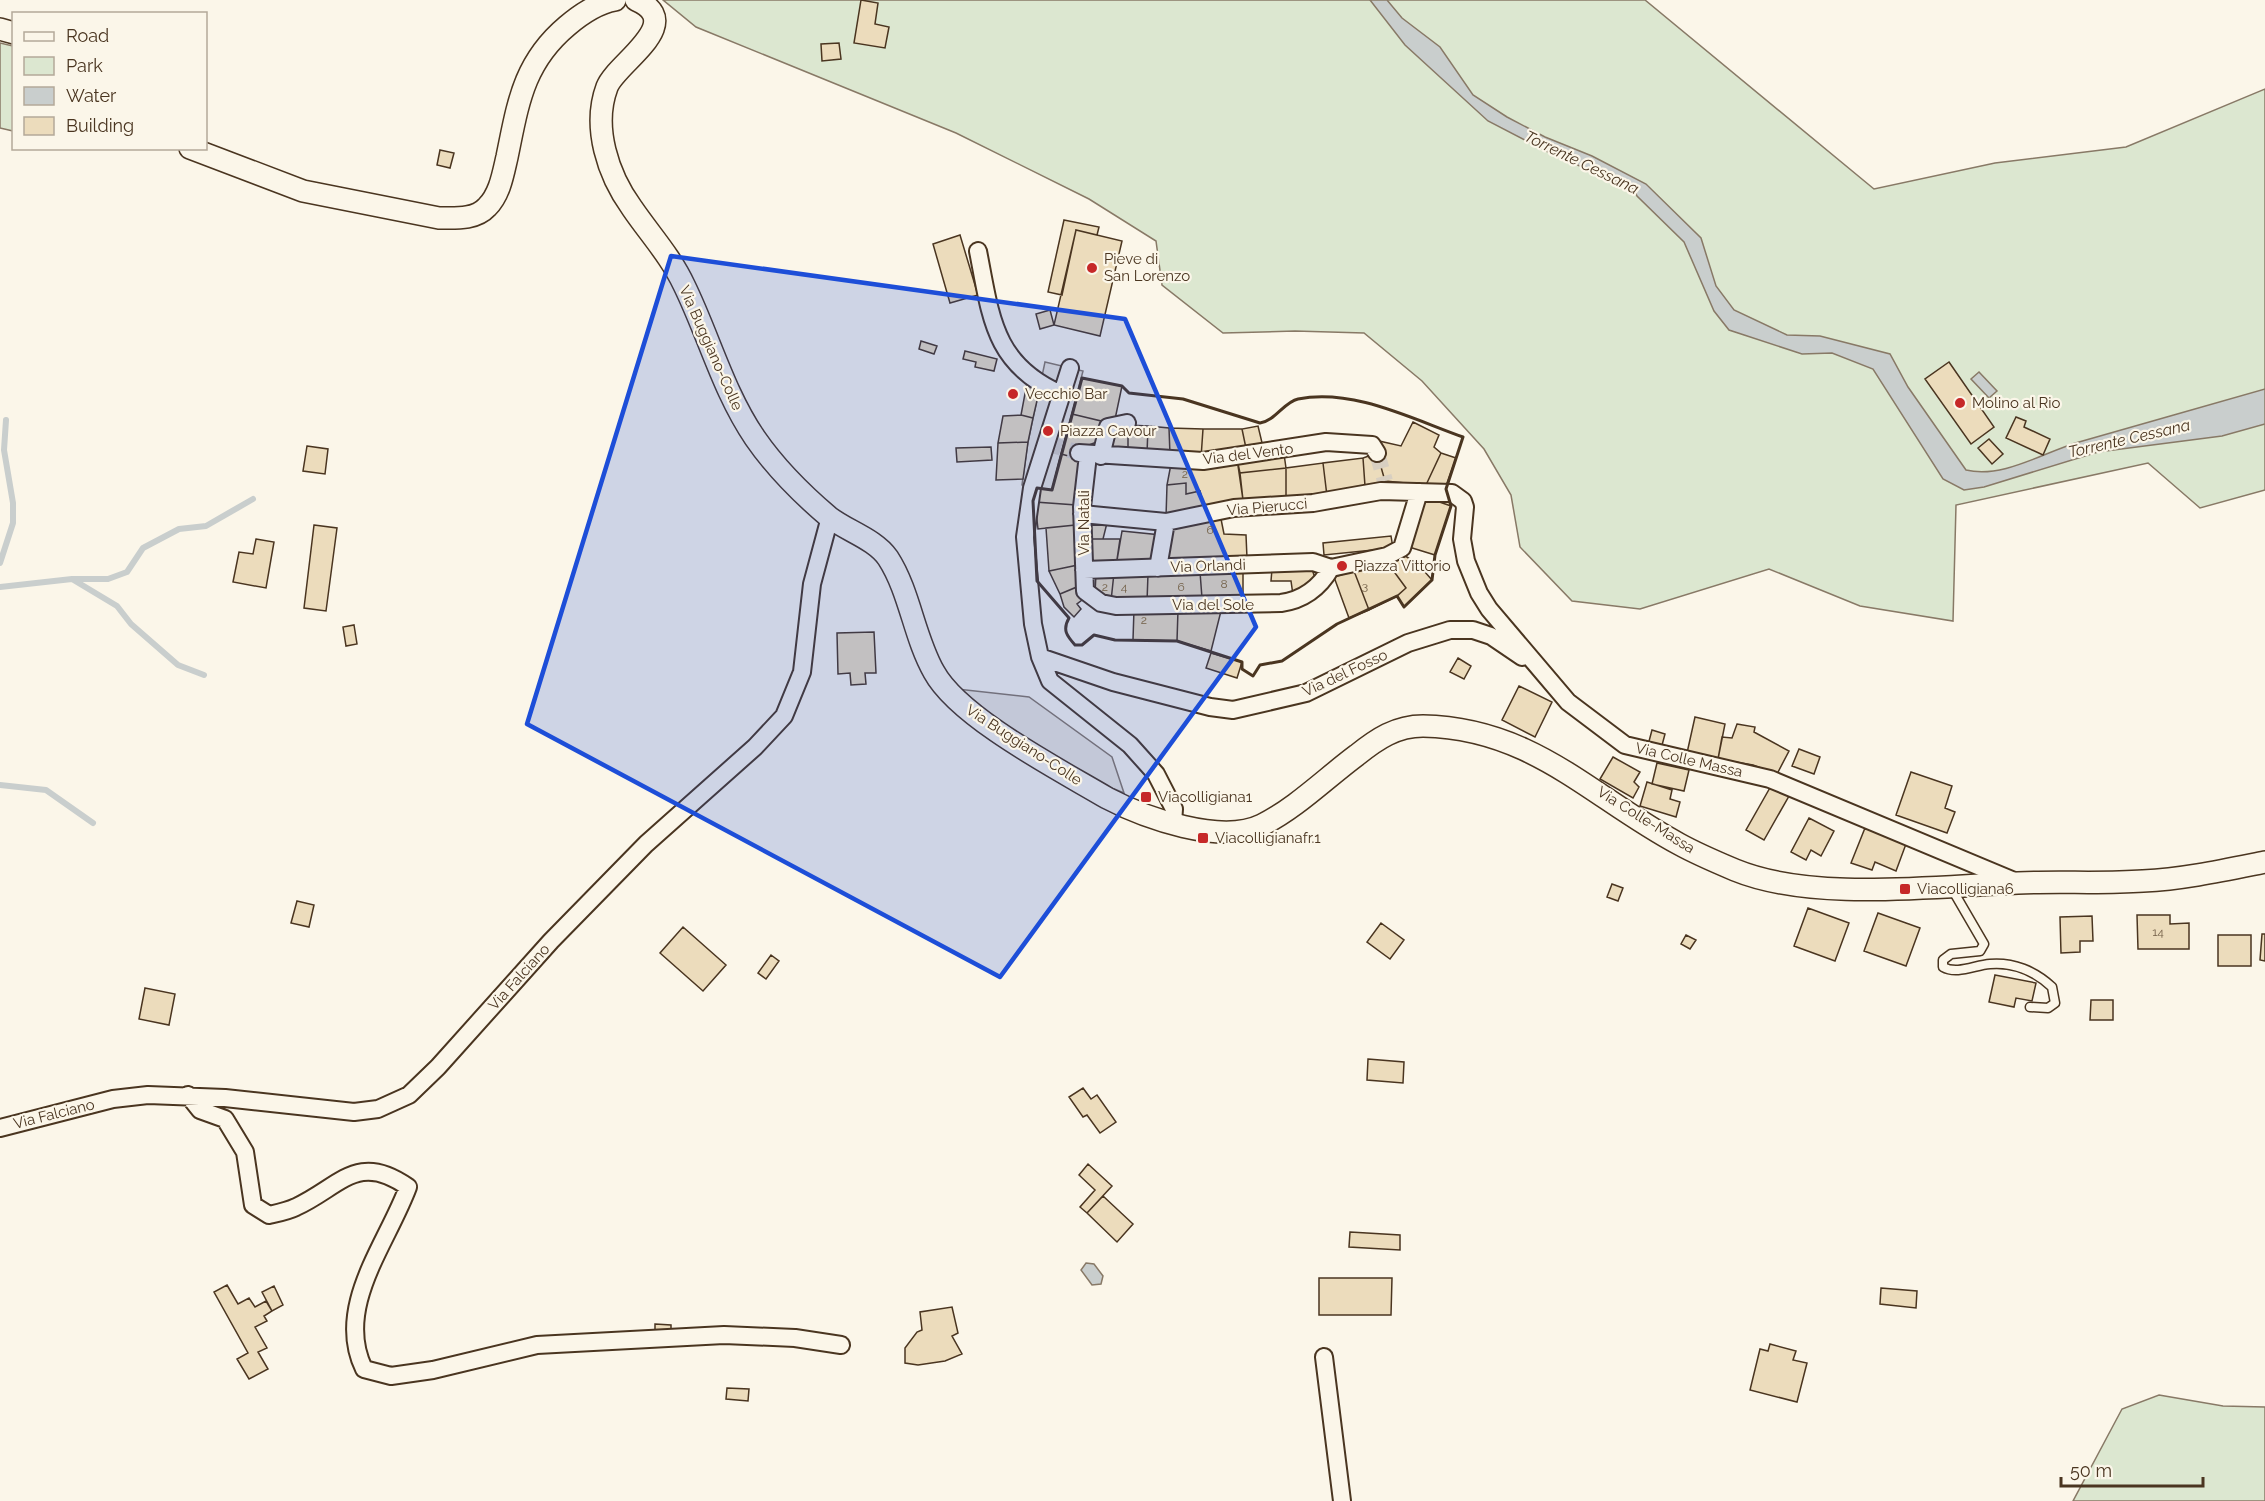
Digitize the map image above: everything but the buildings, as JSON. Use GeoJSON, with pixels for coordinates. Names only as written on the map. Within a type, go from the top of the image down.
{"type":"FeatureCollection","features":[{"type":"Feature","properties":{"kind":"street"},"geometry":{"type":"LineString","coordinates":[[195,150],[303,191],[439,218],[458,219],[478,214],[494,198],[502,181],[519,98],[531,68],[551,40],[570,24],[592,9],[615,0]]}},
{"type":"Feature","properties":{"kind":"street","name":"Via Buggiano-Colle"},"geometry":{"type":"LineString","coordinates":[[636,0],[652,14],[654,25],[650,37],[640,51],[616,71],[607,86],[601,108],[601,129],[610,168],[627,202],[683,281],[718,370],[756,439],[774,462],[830,517],[878,547],[887,556],[933,670],[943,687],[961,705],[1107,798],[1126,808],[1173,823]]}},
{"type":"Feature","properties":{"kind":"street"},"geometry":{"type":"LineString","coordinates":[[978,251],[993,327],[1016,366],[1041,385],[1061,394]]}},
{"type":"Feature","properties":{"kind":"street"},"geometry":{"type":"LineString","coordinates":[[1070,368],[1032,488],[1025,537],[1033,624],[1040,657],[1050,681],[1130,745],[1156,774],[1174,809],[1173,823]]}},
{"type":"Feature","properties":{"kind":"street","name":"Via Natali"},"geometry":{"type":"LineString","coordinates":[[1085,591],[1082,514],[1089,455],[1108,427],[1127,423]]}},
{"type":"Feature","properties":{"kind":"street","name":"Via del Vento"},"geometry":{"type":"LineString","coordinates":[[1089,455],[1203,461],[1326,442],[1372,445],[1377,453]]}},
{"type":"Feature","properties":{"kind":"street","name":"Via Pierucci"},"geometry":{"type":"LineString","coordinates":[[1082,514],[1166,522],[1234,508],[1313,503],[1385,486],[1419,492],[1452,493]]}},
{"type":"Feature","properties":{"kind":"street"},"geometry":{"type":"LineString","coordinates":[[1332,568],[1388,556],[1402,548],[1419,492]]}},
{"type":"Feature","properties":{"kind":"street","name":"Via Colle Massa"},"geometry":{"type":"LineString","coordinates":[[1452,493],[1463,501],[1463,550],[1479,593],[1536,666],[1568,702],[1625,746],[1770,779],[2017,883]]}},
{"type":"Feature","properties":{"kind":"street","name":"Via Falciano"},"geometry":{"type":"LineString","coordinates":[[0,1128],[114,1100],[148,1095],[189,1095],[354,1112],[378,1109],[409,1095],[438,1067],[551,941],[646,844],[755,747],[784,716],[802,672],[812,584],[830,517]]}},
{"type":"Feature","properties":{"kind":"street"},"geometry":{"type":"LineString","coordinates":[[1158,568],[1166,522]]}},
{"type":"Feature","properties":{"kind":"street","name":"Via Orlandi"},"geometry":{"type":"LineString","coordinates":[[1084,570],[1313,562],[1332,568]]}},
{"type":"Feature","properties":{"kind":"street","name":"Via del Sole"},"geometry":{"type":"LineString","coordinates":[[1085,591],[1101,603],[1116,606],[1264,605],[1294,601],[1309,594],[1332,568]]}},
{"type":"Feature","properties":{"kind":"street","name":"Via del Fosso"},"geometry":{"type":"LineString","coordinates":[[1040,657],[1113,682],[1210,707],[1233,710],[1306,693],[1408,643],[1450,630],[1473,630],[1491,636],[1536,666]]}},
{"type":"Feature","properties":{"kind":"street","name":"Via Colle-Massa"},"geometry":{"type":"LineString","coordinates":[[1173,823],[1203,830],[1234,832],[1260,826],[1279,815],[1380,737],[1404,728],[1427,726],[1470,733],[1525,749],[1562,767],[1679,844],[1738,871],[1818,887],[1952,889],[2017,883],[2142,882],[2194,876],[2265,862]]}},
{"type":"Feature","properties":{"kind":"street"},"geometry":{"type":"LineString","coordinates":[[189,1095],[200,1110],[225,1119],[245,1152],[254,1205],[269,1215],[296,1207],[324,1189],[363,1170],[390,1174],[408,1187],[398,1213],[370,1266],[354,1321],[354,1350],[364,1369],[391,1376],[433,1370],[537,1345],[724,1335],[795,1338],[841,1345]]}},
{"type":"Feature","properties":{"kind":"street"},"geometry":{"type":"LineString","coordinates":[[1324,1357],[1342,1501]]}},
{"type":"Feature","properties":{"kind":"lane"},"geometry":{"type":"LineString","coordinates":[[1952,889],[1984,944],[1980,951],[1951,954],[1943,960],[1943,966],[1958,970],[1988,964],[2006,964],[2034,973],[2052,987],[2055,1003],[2048,1008],[2030,1007]]}},
{"type":"Feature","properties":{"kind":"highlighted area"},"geometry":{"type":"Polygon","coordinates":[[[671,256],[1125,319],[1256,627],[1000,977],[527,724],[671,256]]]}},
{"type":"Feature","properties":{"kind":"green space"},"geometry":{"type":"Polygon","coordinates":[[[663,0],[1645,0],[1874,189],[1995,163],[2126,147],[2265,89],[2265,490],[2200,508],[2148,463],[1956,505],[1953,621],[1860,606],[1769,569],[1640,609],[1572,601],[1520,547],[1511,495],[1484,449],[1422,381],[1364,333],[1295,331],[1223,333],[1162,285],[1156,241],[1089,199],[956,133],[696,27],[663,0]]]}},
{"type":"Feature","properties":{"kind":"green space"},"geometry":{"type":"Polygon","coordinates":[[[0,43],[12,46],[12,131],[0,128],[0,43]]]}},
{"type":"Feature","properties":{"kind":"green space"},"geometry":{"type":"Polygon","coordinates":[[[2159,1395],[2223,1406],[2265,1407],[2265,1501],[2073,1501],[2122,1409],[2159,1395]]]}},
{"type":"Feature","properties":{"kind":"shaded area","name":"Piazza Cavour"},"geometry":{"type":"Polygon","coordinates":[[[1045,362],[1083,371],[1052,490],[1022,485],[1028,442],[1045,362]]]}},
{"type":"Feature","properties":{"kind":"shaded area"},"geometry":{"type":"Polygon","coordinates":[[[957,689],[1029,697],[1112,757],[1124,793],[1090,779],[997,720],[957,689]]]}},
{"type":"Feature","properties":{"kind":"water","name":"Torrente Cessana"},"geometry":{"type":"Polygon","coordinates":[[[1370,0],[1387,0],[1402,18],[1440,47],[1473,95],[1507,117],[1545,137],[1592,156],[1646,184],[1701,238],[1716,286],[1734,310],[1787,335],[1820,336],[1890,354],[1908,387],[1966,470],[1980,472],[2009,468],[2066,446],[2265,389],[2265,424],[2222,436],[2098,452],[1984,487],[1964,490],[1943,479],[1873,369],[1832,353],[1802,354],[1729,330],[1714,311],[1684,242],[1637,196],[1634,189],[1554,155],[1488,121],[1405,45],[1370,0]]]}},
{"type":"Feature","properties":{"kind":"water"},"geometry":{"type":"Polygon","coordinates":[[[1979,372],[1997,391],[1989,398],[1971,379],[1979,372]]]}},
{"type":"Feature","properties":{"kind":"water"},"geometry":{"type":"Polygon","coordinates":[[[1086,1263],[1094,1264],[1103,1276],[1101,1284],[1092,1285],[1081,1270],[1086,1263]]]}},
{"type":"Feature","properties":{"kind":"waterway"},"geometry":{"type":"LineString","coordinates":[[0,563],[13,523],[13,503],[4,450],[6,420]]}},
{"type":"Feature","properties":{"kind":"waterway"},"geometry":{"type":"LineString","coordinates":[[73,579],[108,579],[127,572],[143,548],[179,529],[206,526],[253,499]]}},
{"type":"Feature","properties":{"kind":"waterway"},"geometry":{"type":"LineString","coordinates":[[0,587],[72,579],[117,606],[131,624],[178,665],[204,675]]}},
{"type":"Feature","properties":{"kind":"waterway"},"geometry":{"type":"LineString","coordinates":[[0,785],[46,790],[93,823]]}},
{"type":"Feature","properties":{"kind":"tunnel"},"geometry":{"type":"LineString","coordinates":[[1046,443],[1079,453]]}},
{"type":"Feature","properties":{"kind":"tunnel"},"geometry":{"type":"LineString","coordinates":[[1377,453],[1385,481]]}},
{"type":"Feature","properties":{"kind":"wall"},"geometry":{"type":"LineString","coordinates":[[1082,378],[1122,386],[1129,393],[1183,399],[1260,423],[1270,419],[1298,399],[1319,397],[1361,401],[1463,437],[1446,489],[1451,506],[1435,555],[1432,580],[1404,607],[1397,596],[1337,624],[1282,661],[1260,665],[1253,676],[1242,669],[1242,662],[1177,641],[1115,640],[1094,635],[1082,645],[1075,645],[1066,633],[1069,618],[1037,581],[1033,501],[1037,488],[1052,490],[1082,378]]}},
{"type":"Feature","properties":{"kind":"place","name":"Pieve di San Lorenzo"},"geometry":{"type":"Point","coordinates":[1092,268]}},
{"type":"Feature","properties":{"kind":"place","name":"Vecchio Bar"},"geometry":{"type":"Point","coordinates":[1013,394]}},
{"type":"Feature","properties":{"kind":"place","name":"Molino al Rio"},"geometry":{"type":"Point","coordinates":[1960,403]}},
{"type":"Feature","properties":{"kind":"place","name":"Piazza Cavour"},"geometry":{"type":"Point","coordinates":[1048,431]}},
{"type":"Feature","properties":{"kind":"place","name":"Piazza Vittorio"},"geometry":{"type":"Point","coordinates":[1342,566]}},
{"type":"Feature","properties":{"kind":"place","name":"Viacolligiana1"},"geometry":{"type":"Point","coordinates":[1146,797]}},
{"type":"Feature","properties":{"kind":"place","name":"Viacolligianafr.1"},"geometry":{"type":"Point","coordinates":[1203,838]}},
{"type":"Feature","properties":{"kind":"place","name":"Viacolligiana6"},"geometry":{"type":"Point","coordinates":[1905,889]}}]}
